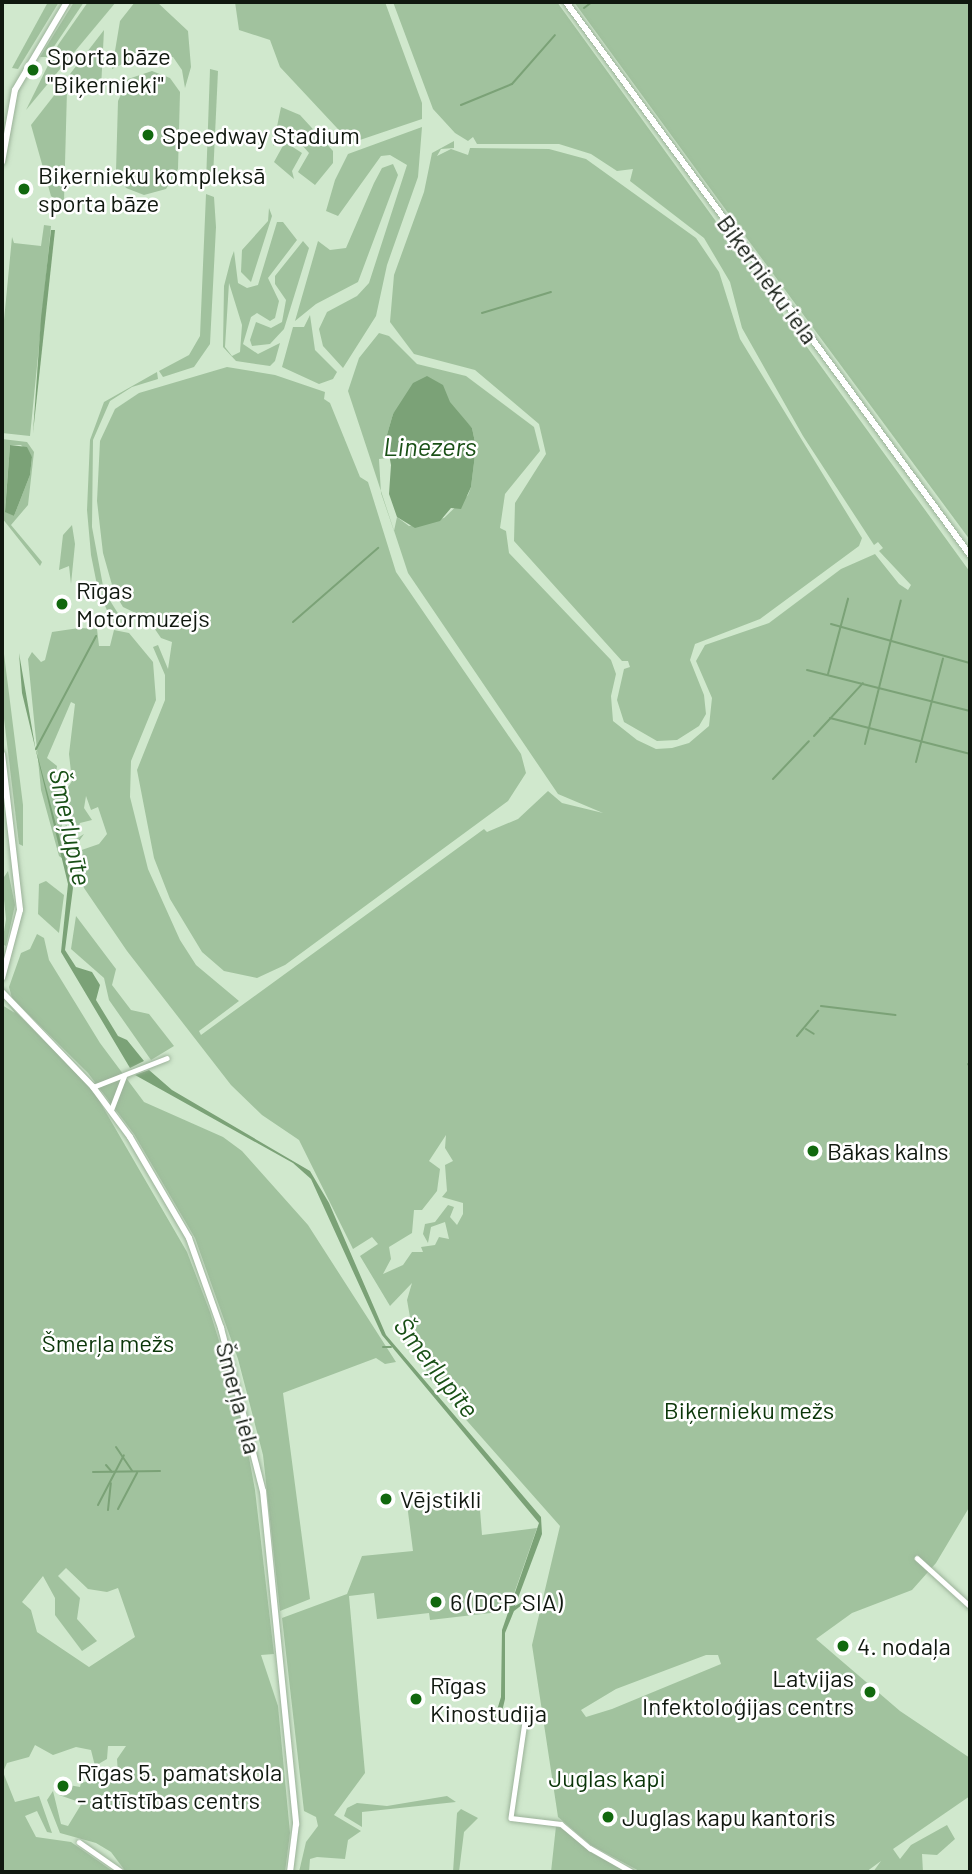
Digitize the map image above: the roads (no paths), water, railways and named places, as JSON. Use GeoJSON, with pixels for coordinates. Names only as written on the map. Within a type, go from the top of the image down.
{"type":"FeatureCollection","features":[{"type":"Feature","properties":{"kind":"street"},"geometry":{"type":"LineString","coordinates":[[2,162],[15,90],[67,2]]}},
{"type":"Feature","properties":{"kind":"street","name":"Biķernieku iela"},"geometry":{"type":"LineString","coordinates":[[566,2],[970,555]]}},
{"type":"Feature","properties":{"kind":"street"},"geometry":{"type":"LineString","coordinates":[[2,754],[20,911],[2,978]]}},
{"type":"Feature","properties":{"kind":"street","name":"Šmerļa iela"},"geometry":{"type":"LineString","coordinates":[[2,992],[93,1087],[111,1110],[189,1238],[248,1422],[263,1491],[296,1824],[290,1872]]}},
{"type":"Feature","properties":{"kind":"street"},"geometry":{"type":"LineString","coordinates":[[93,1087],[167,1058]]}},
{"type":"Feature","properties":{"kind":"street"},"geometry":{"type":"LineString","coordinates":[[111,1110],[124,1075]]}},
{"type":"Feature","properties":{"kind":"street"},"geometry":{"type":"LineString","coordinates":[[917,1558],[970,1606]]}},
{"type":"Feature","properties":{"kind":"street"},"geometry":{"type":"LineString","coordinates":[[526,1715],[511,1818],[561,1824],[590,1848],[632,1872]]}},
{"type":"Feature","properties":{"kind":"street"},"geometry":{"type":"LineString","coordinates":[[79,1842],[122,1872]]}},
{"type":"Feature","properties":{"kind":"water"},"geometry":{"type":"Polygon","coordinates":[[[51,230],[55,230],[33,433],[41,318],[51,230]]]}},
{"type":"Feature","properties":{"kind":"water","name":"Linezers"},"geometry":{"type":"Polygon","coordinates":[[[427,376],[443,385],[450,402],[472,428],[476,447],[471,487],[461,509],[451,508],[440,521],[415,528],[397,517],[389,494],[391,465],[386,438],[393,414],[413,383],[427,376]]]}},
{"type":"Feature","properties":{"kind":"water"},"geometry":{"type":"Polygon","coordinates":[[[10,445],[27,447],[32,457],[30,475],[14,516],[5,512],[10,445]]]}},
{"type":"Feature","properties":{"kind":"water"},"geometry":{"type":"Polygon","coordinates":[[[19,653],[35,746],[73,888],[65,950],[76,967],[92,972],[100,985],[96,1000],[118,1036],[127,1040],[144,1061],[130,1068],[61,952],[68,884],[22,693],[19,653]]]}},
{"type":"Feature","properties":{"kind":"water"},"geometry":{"type":"Polygon","coordinates":[[[149,1070],[172,1090],[310,1171],[329,1203],[386,1335],[541,1517],[542,1534],[515,1606],[539,1592],[514,1611],[505,1633],[505,1699],[500,1720],[494,1720],[501,1697],[502,1630],[539,1523],[382,1335],[311,1179],[293,1163],[135,1075],[149,1070]]]}},
{"type":"Feature","properties":{"kind":"waterway"},"geometry":{"type":"LineString","coordinates":[[584,8],[592,2]]}},
{"type":"Feature","properties":{"kind":"waterway"},"geometry":{"type":"LineString","coordinates":[[461,105],[512,84],[555,35]]}},
{"type":"Feature","properties":{"kind":"waterway"},"geometry":{"type":"LineString","coordinates":[[482,313],[551,292]]}},
{"type":"Feature","properties":{"kind":"waterway"},"geometry":{"type":"LineString","coordinates":[[293,622],[378,548]]}},
{"type":"Feature","properties":{"kind":"waterway"},"geometry":{"type":"LineString","coordinates":[[828,674],[848,599]]}},
{"type":"Feature","properties":{"kind":"waterway"},"geometry":{"type":"LineString","coordinates":[[865,744],[901,600]]}},
{"type":"Feature","properties":{"kind":"waterway"},"geometry":{"type":"LineString","coordinates":[[831,624],[970,663]]}},
{"type":"Feature","properties":{"kind":"waterway"},"geometry":{"type":"LineString","coordinates":[[36,749],[96,636]]}},
{"type":"Feature","properties":{"kind":"waterway"},"geometry":{"type":"LineString","coordinates":[[916,762],[943,658]]}},
{"type":"Feature","properties":{"kind":"waterway"},"geometry":{"type":"LineString","coordinates":[[807,670],[970,711]]}},
{"type":"Feature","properties":{"kind":"waterway"},"geometry":{"type":"LineString","coordinates":[[814,736],[863,683]]}},
{"type":"Feature","properties":{"kind":"waterway"},"geometry":{"type":"LineString","coordinates":[[830,718],[970,754]]}},
{"type":"Feature","properties":{"kind":"waterway"},"geometry":{"type":"LineString","coordinates":[[773,779],[809,741]]}},
{"type":"Feature","properties":{"kind":"waterway"},"geometry":{"type":"LineString","coordinates":[[821,1006],[895,1015]]}},
{"type":"Feature","properties":{"kind":"waterway"},"geometry":{"type":"LineString","coordinates":[[797,1036],[818,1011]]}},
{"type":"Feature","properties":{"kind":"waterway"},"geometry":{"type":"LineString","coordinates":[[806,1029],[814,1034]]}},
{"type":"Feature","properties":{"kind":"waterway","name":"Šmerļupīte"},"geometry":{"type":"LineString","coordinates":[[383,1347],[391,1347]]}},
{"type":"Feature","properties":{"kind":"waterway"},"geometry":{"type":"LineString","coordinates":[[116,1447],[132,1471]]}},
{"type":"Feature","properties":{"kind":"waterway"},"geometry":{"type":"LineString","coordinates":[[98,1505],[124,1455]]}},
{"type":"Feature","properties":{"kind":"waterway"},"geometry":{"type":"LineString","coordinates":[[106,1465],[112,1472]]}},
{"type":"Feature","properties":{"kind":"waterway"},"geometry":{"type":"LineString","coordinates":[[93,1472],[160,1471]]}},
{"type":"Feature","properties":{"kind":"waterway"},"geometry":{"type":"LineString","coordinates":[[118,1509],[137,1473]]}},
{"type":"Feature","properties":{"kind":"waterway"},"geometry":{"type":"LineString","coordinates":[[108,1510],[111,1483]]}},
{"type":"Feature","properties":{"kind":"place","name":"Sporta bāze \"Biķernieki\""},"geometry":{"type":"Point","coordinates":[33,70]}},
{"type":"Feature","properties":{"kind":"place","name":"Speedway Stadium"},"geometry":{"type":"Point","coordinates":[148,135]}},
{"type":"Feature","properties":{"kind":"place","name":"Biķernieku kompleksā sporta bāze"},"geometry":{"type":"Point","coordinates":[24,189]}},
{"type":"Feature","properties":{"kind":"place","name":"Rīgas Motormuzejs"},"geometry":{"type":"Point","coordinates":[62,604]}},
{"type":"Feature","properties":{"kind":"place","name":"Bākas kalns"},"geometry":{"type":"Point","coordinates":[813,1151]}},
{"type":"Feature","properties":{"kind":"place","name":"Vējstikli"},"geometry":{"type":"Point","coordinates":[386,1499]}},
{"type":"Feature","properties":{"kind":"place","name":"6 (DCP SIA)"},"geometry":{"type":"Point","coordinates":[436,1602]}},
{"type":"Feature","properties":{"kind":"place","name":"4. nodaļa"},"geometry":{"type":"Point","coordinates":[843,1646]}},
{"type":"Feature","properties":{"kind":"place","name":"Latvijas Infektoloģijas centrs"},"geometry":{"type":"Point","coordinates":[870,1692]}},
{"type":"Feature","properties":{"kind":"place","name":"Rīgas Kinostudija"},"geometry":{"type":"Point","coordinates":[416,1699]}},
{"type":"Feature","properties":{"kind":"place","name":"Rīgas 5. pamatskola - attīstības centrs"},"geometry":{"type":"Point","coordinates":[63,1786]}},
{"type":"Feature","properties":{"kind":"place","name":"Juglas kapu kantoris"},"geometry":{"type":"Point","coordinates":[608,1817]}},
{"type":"Feature","properties":{"kind":"park label","name":"Šmerļa mežs"},"geometry":{"type":"Point","coordinates":[108,1343]}},
{"type":"Feature","properties":{"kind":"park label","name":"Biķernieku mežs"},"geometry":{"type":"Point","coordinates":[749,1410]}},
{"type":"Feature","properties":{"kind":"park label","name":"Juglas kapi"},"geometry":{"type":"Point","coordinates":[607,1778]}}]}
